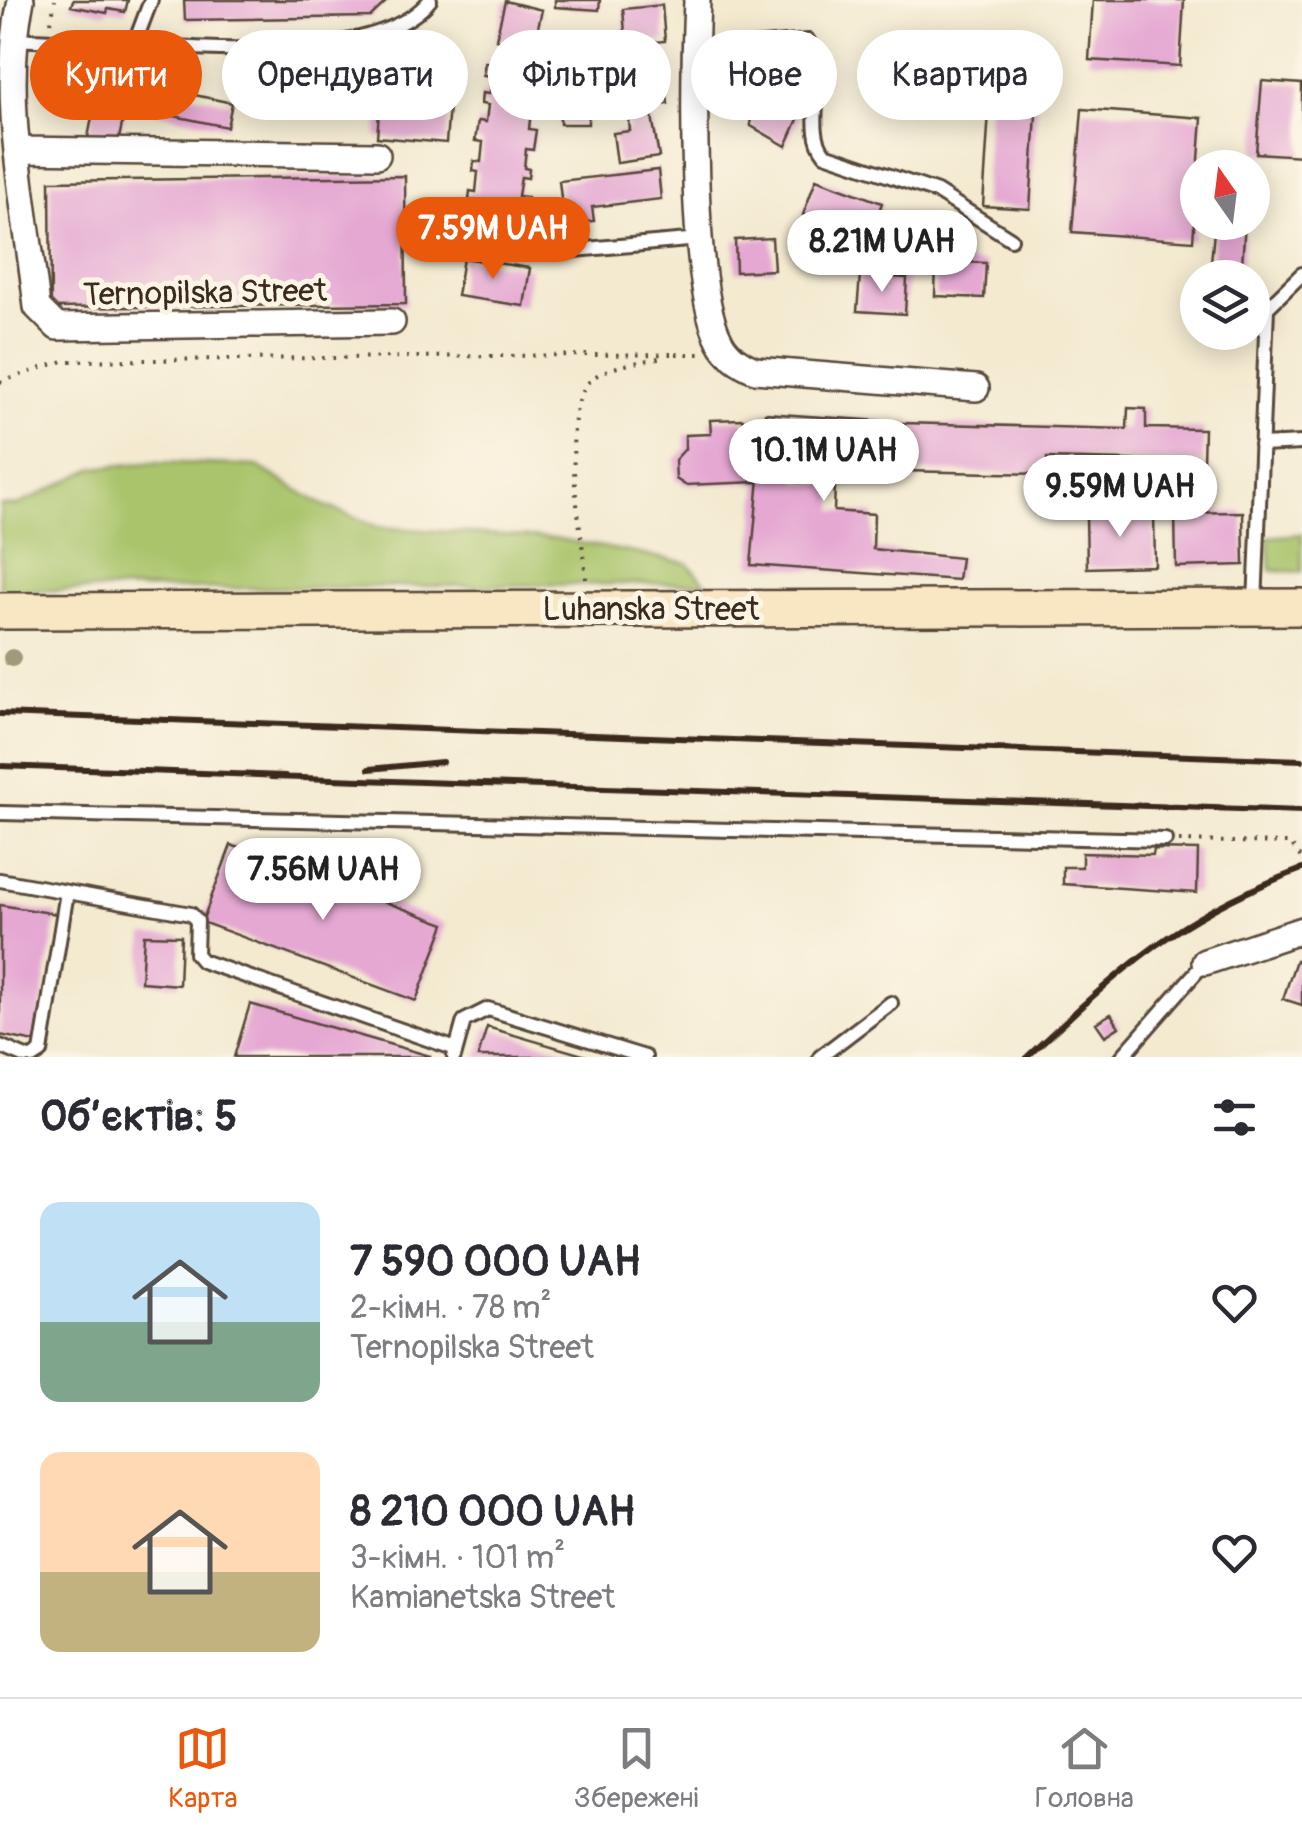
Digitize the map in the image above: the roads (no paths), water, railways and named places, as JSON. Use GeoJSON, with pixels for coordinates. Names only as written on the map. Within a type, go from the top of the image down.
{"type":"FeatureCollection","features":[{"type":"Feature","properties":{"kind":"main road","name":"Luhanska Street"},"geometry":{"type":"LineString","coordinates":[[0,612],[1302,607]]}},
{"type":"Feature","properties":{"kind":"street","name":"Ternopilska Street"},"geometry":{"type":"LineString","coordinates":[[21,0],[13,39],[19,150],[37,307],[56,327],[392,322]]}},
{"type":"Feature","properties":{"kind":"street"},"geometry":{"type":"LineString","coordinates":[[696,30],[697,0]]}},
{"type":"Feature","properties":{"kind":"street"},"geometry":{"type":"LineString","coordinates":[[697,120],[700,239],[713,324],[725,350],[755,370],[976,388]]}},
{"type":"Feature","properties":{"kind":"street"},"geometry":{"type":"LineString","coordinates":[[19,150],[377,155]]}},
{"type":"Feature","properties":{"kind":"street"},"geometry":{"type":"LineString","coordinates":[[1205,962],[1302,930]]}},
{"type":"Feature","properties":{"kind":"lane"},"geometry":{"type":"LineString","coordinates":[[140,30],[152,0]]}},
{"type":"Feature","properties":{"kind":"lane"},"geometry":{"type":"LineString","coordinates":[[202,49],[335,42],[388,30],[418,16],[430,0]]}},
{"type":"Feature","properties":{"kind":"lane"},"geometry":{"type":"LineString","coordinates":[[13,39],[30,40]]}},
{"type":"Feature","properties":{"kind":"lane"},"geometry":{"type":"LineString","coordinates":[[815,120],[817,144],[825,154],[937,192],[1011,239]]}},
{"type":"Feature","properties":{"kind":"lane"},"geometry":{"type":"LineString","coordinates":[[550,252],[700,239]]}},
{"type":"Feature","properties":{"kind":"lane"},"geometry":{"type":"LineString","coordinates":[[1254,608],[1267,308],[1302,274]]}},
{"type":"Feature","properties":{"kind":"lane"},"geometry":{"type":"LineString","coordinates":[[1261,445],[1302,443]]}},
{"type":"Feature","properties":{"kind":"lane"},"geometry":{"type":"LineString","coordinates":[[0,813],[1165,840]]}},
{"type":"Feature","properties":{"kind":"lane"},"geometry":{"type":"LineString","coordinates":[[0,880],[191,914],[198,921],[196,954],[202,961],[455,1053],[464,1021],[488,1009],[645,1057]]}},
{"type":"Feature","properties":{"kind":"lane"},"geometry":{"type":"LineString","coordinates":[[0,1046],[30,1057],[41,1052],[67,892]]}},
{"type":"Feature","properties":{"kind":"lane"},"geometry":{"type":"LineString","coordinates":[[1122,1057],[1205,962]]}},
{"type":"Feature","properties":{"kind":"lane"},"geometry":{"type":"LineString","coordinates":[[820,1057],[891,1002]]}},
{"type":"Feature","properties":{"kind":"railway"},"geometry":{"type":"LineString","coordinates":[[0,714],[1302,760]]}},
{"type":"Feature","properties":{"kind":"railway"},"geometry":{"type":"LineString","coordinates":[[369,769],[442,762]]}},
{"type":"Feature","properties":{"kind":"railway"},"geometry":{"type":"LineString","coordinates":[[0,766],[285,776]]}},
{"type":"Feature","properties":{"kind":"railway"},"geometry":{"type":"LineString","coordinates":[[271,777],[1302,811]]}},
{"type":"Feature","properties":{"kind":"railway"},"geometry":{"type":"LineString","coordinates":[[1027,1057],[1153,947],[1220,906],[1302,869]]}}]}
